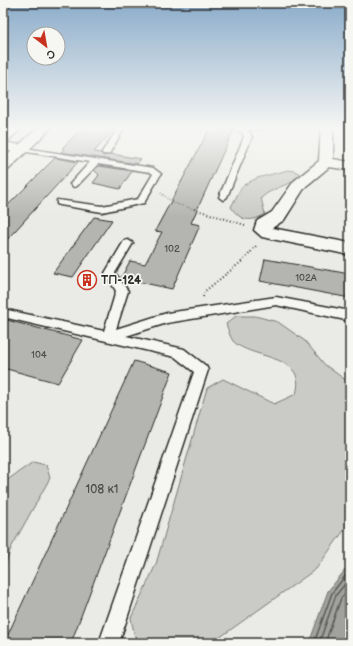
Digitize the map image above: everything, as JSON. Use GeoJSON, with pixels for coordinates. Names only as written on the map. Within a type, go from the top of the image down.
{"type":"FeatureCollection","features":[{"type":"Feature","properties":{"kind":"street"},"geometry":{"type":"LineString","coordinates":[[3,167],[13,157]]}},
{"type":"Feature","properties":{"kind":"street"},"geometry":{"type":"LineString","coordinates":[[326,157],[326,162]]}},
{"type":"Feature","properties":{"kind":"street"},"geometry":{"type":"LineString","coordinates":[[350,166],[326,162],[299,184],[278,216],[263,225],[265,231],[350,249]]}},
{"type":"Feature","properties":{"kind":"lane"},"geometry":{"type":"LineString","coordinates":[[60,202],[102,209],[141,201],[157,174],[153,170],[67,157]]}},
{"type":"Feature","properties":{"kind":"lane"},"geometry":{"type":"LineString","coordinates":[[223,197],[239,157]]}},
{"type":"Feature","properties":{"kind":"lane"},"geometry":{"type":"LineString","coordinates":[[74,184],[94,162]]}},
{"type":"Feature","properties":{"kind":"lane"},"geometry":{"type":"LineString","coordinates":[[108,337],[122,291],[110,273],[128,243]]}},
{"type":"Feature","properties":{"kind":"lane"},"geometry":{"type":"LineString","coordinates":[[108,337],[167,318],[276,301],[350,316]]}},
{"type":"Feature","properties":{"kind":"lane"},"geometry":{"type":"LineString","coordinates":[[3,313],[179,353],[201,370],[109,643]]}},
{"type":"Feature","properties":{"kind":"path"},"geometry":{"type":"LineString","coordinates":[[154,180],[162,194],[173,203],[265,231],[262,239],[245,260],[205,291],[200,313]]}},
{"type":"Feature","properties":{"kind":"shaded area"},"geometry":{"type":"Polygon","coordinates":[[[288,170],[295,171],[300,174],[300,178],[270,192],[261,198],[265,214],[255,219],[246,219],[234,212],[231,207],[242,186],[257,178],[288,170]]]}},
{"type":"Feature","properties":{"kind":"shaded area"},"geometry":{"type":"Polygon","coordinates":[[[236,316],[255,316],[278,322],[305,341],[325,365],[347,381],[350,380],[350,522],[316,569],[219,638],[216,643],[136,643],[131,618],[156,564],[207,388],[223,379],[274,404],[296,394],[297,381],[294,371],[286,364],[276,359],[252,352],[233,341],[226,324],[236,316]]]}},
{"type":"Feature","properties":{"kind":"shaded area"},"geometry":{"type":"Polygon","coordinates":[[[33,462],[46,465],[50,478],[11,548],[3,572],[3,483],[33,462]]]}},
{"type":"Feature","properties":{"kind":"water"},"geometry":{"type":"Polygon","coordinates":[[[350,564],[350,643],[309,643],[328,591],[350,564]]]}},
{"type":"Feature","properties":{"kind":"building"},"geometry":{"type":"Polygon","coordinates":[[[94,157],[130,157],[141,159],[137,164],[94,157]]]}},
{"type":"Feature","properties":{"kind":"building"},"geometry":{"type":"Polygon","coordinates":[[[194,157],[221,157],[191,223],[200,225],[172,289],[121,278],[130,261],[145,264],[162,232],[155,231],[194,157]]]}},
{"type":"Feature","properties":{"kind":"building"},"geometry":{"type":"Polygon","coordinates":[[[55,158],[78,162],[3,244],[3,210],[55,158]]]}},
{"type":"Feature","properties":{"kind":"building"},"geometry":{"type":"Polygon","coordinates":[[[99,166],[132,171],[120,189],[93,183],[99,175],[94,170],[99,166]]]}},
{"type":"Feature","properties":{"kind":"building"},"geometry":{"type":"Polygon","coordinates":[[[94,217],[112,220],[73,277],[53,273],[94,217]]]}},
{"type":"Feature","properties":{"kind":"building"},"geometry":{"type":"Polygon","coordinates":[[[265,259],[350,274],[350,298],[260,281],[265,259]]]}},
{"type":"Feature","properties":{"kind":"building"},"geometry":{"type":"Polygon","coordinates":[[[3,319],[83,340],[58,383],[3,368],[3,319]]]}},
{"type":"Feature","properties":{"kind":"building"},"geometry":{"type":"Polygon","coordinates":[[[134,361],[172,372],[71,643],[4,643],[134,361]]]}},
{"type":"Feature","properties":{"kind":"place","name":"ТП-124"},"geometry":{"type":"Point","coordinates":[87,280]}}]}
